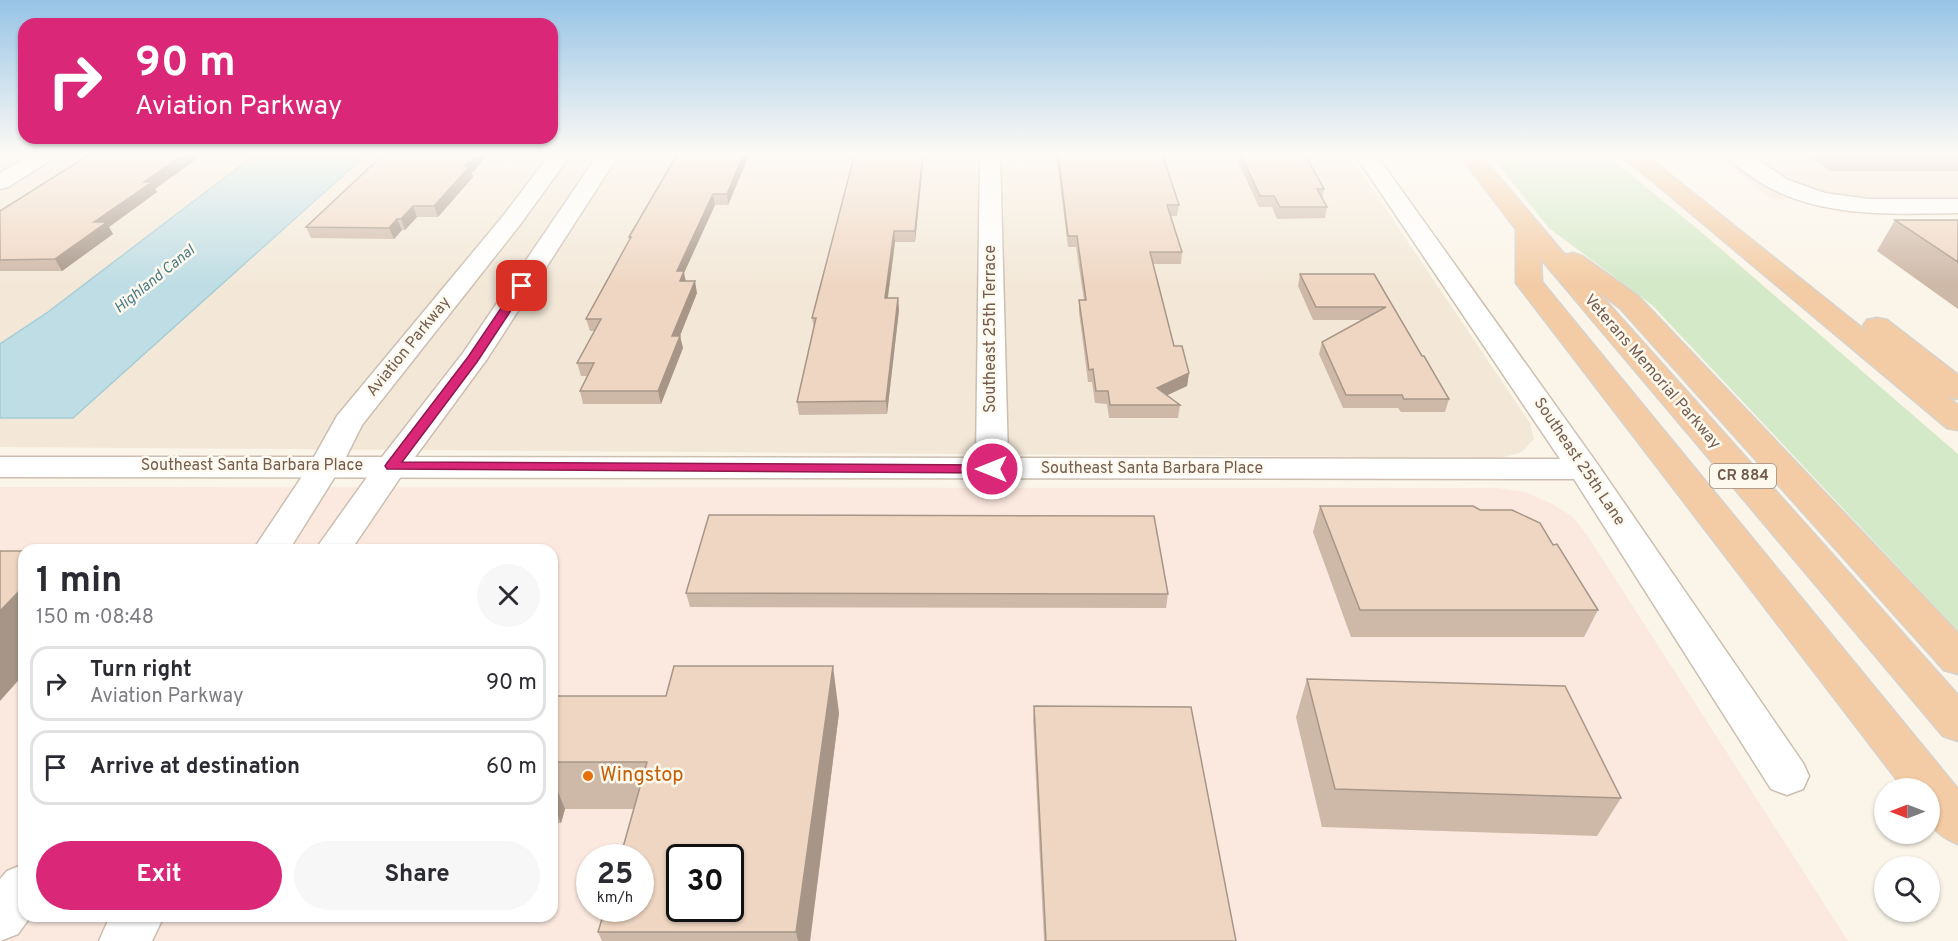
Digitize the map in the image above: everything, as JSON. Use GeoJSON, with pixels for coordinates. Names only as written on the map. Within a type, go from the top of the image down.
{"type":"FeatureCollection","features":[{"type":"Feature","properties":{"kind":"highway","name":"Veterans Memorial Parkway"},"geometry":{"type":"LineString","coordinates":[[1503,197],[1958,724]]}},
{"type":"Feature","properties":{"kind":"highway"},"geometry":{"type":"LineString","coordinates":[[1683,197],[1958,421]]}},
{"type":"Feature","properties":{"kind":"highway"},"geometry":{"type":"LineString","coordinates":[[1688,201],[1882,329],[1958,390]]}},
{"type":"Feature","properties":{"kind":"highway"},"geometry":{"type":"LineString","coordinates":[[1528,228],[1629,302],[1958,659]]}},
{"type":"Feature","properties":{"kind":"highway"},"geometry":{"type":"LineString","coordinates":[[1528,228],[1529,283],[1958,824]]}},
{"type":"Feature","properties":{"kind":"street","name":"Aviation Parkway"},"geometry":{"type":"LineString","coordinates":[[275,544],[325,466],[348,423],[529,197]]}},
{"type":"Feature","properties":{"kind":"street"},"geometry":{"type":"LineString","coordinates":[[337,544],[392,466],[473,359],[581,197]]}},
{"type":"Feature","properties":{"kind":"street","name":"Southeast 25th Terrace"},"geometry":{"type":"LineString","coordinates":[[990,197],[992,469]]}},
{"type":"Feature","properties":{"kind":"street","name":"Southeast 25th Lane"},"geometry":{"type":"LineString","coordinates":[[1395,197],[1584,469],[1787,776]]}},
{"type":"Feature","properties":{"kind":"street"},"geometry":{"type":"LineString","coordinates":[[1812,197],[1825,201],[1867,206],[1958,206]]}},
{"type":"Feature","properties":{"kind":"street","name":"Southeast Santa Barbara Place"},"geometry":{"type":"LineString","coordinates":[[0,467],[1584,469]]}},
{"type":"Feature","properties":{"kind":"street"},"geometry":{"type":"LineString","coordinates":[[0,917],[18,894]]}},
{"type":"Feature","properties":{"kind":"street"},"geometry":{"type":"LineString","coordinates":[[124,941],[135,922]]}},
{"type":"Feature","properties":{"kind":"shaded area"},"geometry":{"type":"Polygon","coordinates":[[[0,197],[198,197],[48,312],[0,344],[0,197]]]}},
{"type":"Feature","properties":{"kind":"shaded area"},"geometry":{"type":"Polygon","coordinates":[[[319,197],[1378,197],[1530,423],[1534,439],[1522,452],[1501,458],[0,447],[0,418],[73,418],[319,197]]]}},
{"type":"Feature","properties":{"kind":"shaded area"},"geometry":{"type":"Polygon","coordinates":[[[1769,197],[1958,197],[1958,200],[1772,199],[1769,197]]]}},
{"type":"Feature","properties":{"kind":"shaded area"},"geometry":{"type":"Polygon","coordinates":[[[0,487],[1497,488],[1525,492],[1552,504],[1573,517],[1587,535],[1848,941],[0,941],[0,487]]]}},
{"type":"Feature","properties":{"kind":"green space"},"geometry":{"type":"Polygon","coordinates":[[[1524,197],[1658,197],[1958,454],[1958,631],[1652,305],[1549,228],[1524,197]]]}},
{"type":"Feature","properties":{"kind":"water","name":"Highland Canal"},"geometry":{"type":"Polygon","coordinates":[[[199,197],[319,197],[73,418],[0,418],[0,344],[48,312],[199,197]]]}},
{"type":"Feature","properties":{"kind":"building"},"geometry":{"type":"Polygon","coordinates":[[[22,197],[130,197],[94,222],[107,222],[55,259],[0,260],[0,211],[22,197]]]}},
{"type":"Feature","properties":{"kind":"building"},"geometry":{"type":"Polygon","coordinates":[[[338,197],[442,197],[434,206],[413,206],[389,228],[306,227],[338,197]]]}},
{"type":"Feature","properties":{"kind":"building"},"geometry":{"type":"Polygon","coordinates":[[[652,197],[712,197],[677,271],[684,271],[680,281],[695,281],[672,336],[680,336],[658,391],[580,391],[594,363],[577,363],[601,319],[586,319],[631,237],[629,237],[652,197]]]}},
{"type":"Feature","properties":{"kind":"building"},"geometry":{"type":"Polygon","coordinates":[[[844,197],[918,197],[915,231],[894,231],[885,298],[898,298],[886,401],[797,402],[816,318],[812,318],[844,197]]]}},
{"type":"Feature","properties":{"kind":"building"},"geometry":{"type":"Polygon","coordinates":[[[1063,197],[1176,197],[1179,205],[1167,205],[1182,252],[1150,252],[1174,346],[1182,346],[1189,373],[1157,388],[1180,405],[1110,405],[1108,391],[1096,391],[1093,369],[1089,370],[1079,300],[1086,300],[1077,236],[1068,236],[1063,197]]]}},
{"type":"Feature","properties":{"kind":"building"},"geometry":{"type":"Polygon","coordinates":[[[1274,197],[1321,197],[1327,207],[1280,207],[1274,197]]]}},
{"type":"Feature","properties":{"kind":"building"},"geometry":{"type":"Polygon","coordinates":[[[1895,220],[1958,220],[1958,262],[1895,220]]]}},
{"type":"Feature","properties":{"kind":"building"},"geometry":{"type":"Polygon","coordinates":[[[1300,274],[1374,274],[1449,399],[1404,399],[1402,395],[1346,395],[1322,342],[1386,307],[1316,307],[1300,274]]]}},
{"type":"Feature","properties":{"kind":"building"},"geometry":{"type":"Polygon","coordinates":[[[1320,506],[1473,506],[1480,510],[1512,510],[1540,523],[1553,545],[1557,544],[1598,610],[1360,610],[1320,506]]]}},
{"type":"Feature","properties":{"kind":"building"},"geometry":{"type":"Polygon","coordinates":[[[709,515],[1154,516],[1168,594],[686,593],[709,515]]]}},
{"type":"Feature","properties":{"kind":"building"},"geometry":{"type":"Polygon","coordinates":[[[0,551],[18,551],[18,592],[0,611],[0,551]]]}},
{"type":"Feature","properties":{"kind":"building"},"geometry":{"type":"Polygon","coordinates":[[[674,666],[833,666],[796,932],[598,932],[601,922],[654,922],[654,844],[624,844],[647,762],[558,762],[558,696],[666,696],[674,666]]]}},
{"type":"Feature","properties":{"kind":"building"},"geometry":{"type":"Polygon","coordinates":[[[1307,679],[1565,686],[1621,798],[1335,789],[1307,679]]]}},
{"type":"Feature","properties":{"kind":"building"},"geometry":{"type":"Polygon","coordinates":[[[1034,706],[1191,707],[1236,941],[1046,941],[1034,706]]]}},
{"type":"Feature","properties":{"kind":"place","name":"Wingstop"},"geometry":{"type":"Point","coordinates":[588,776]}},
{"type":"Feature","properties":{"kind":"route"},"geometry":{"type":"LineString","coordinates":[[522,286],[473,359],[392,466],[992,469]]}}]}
